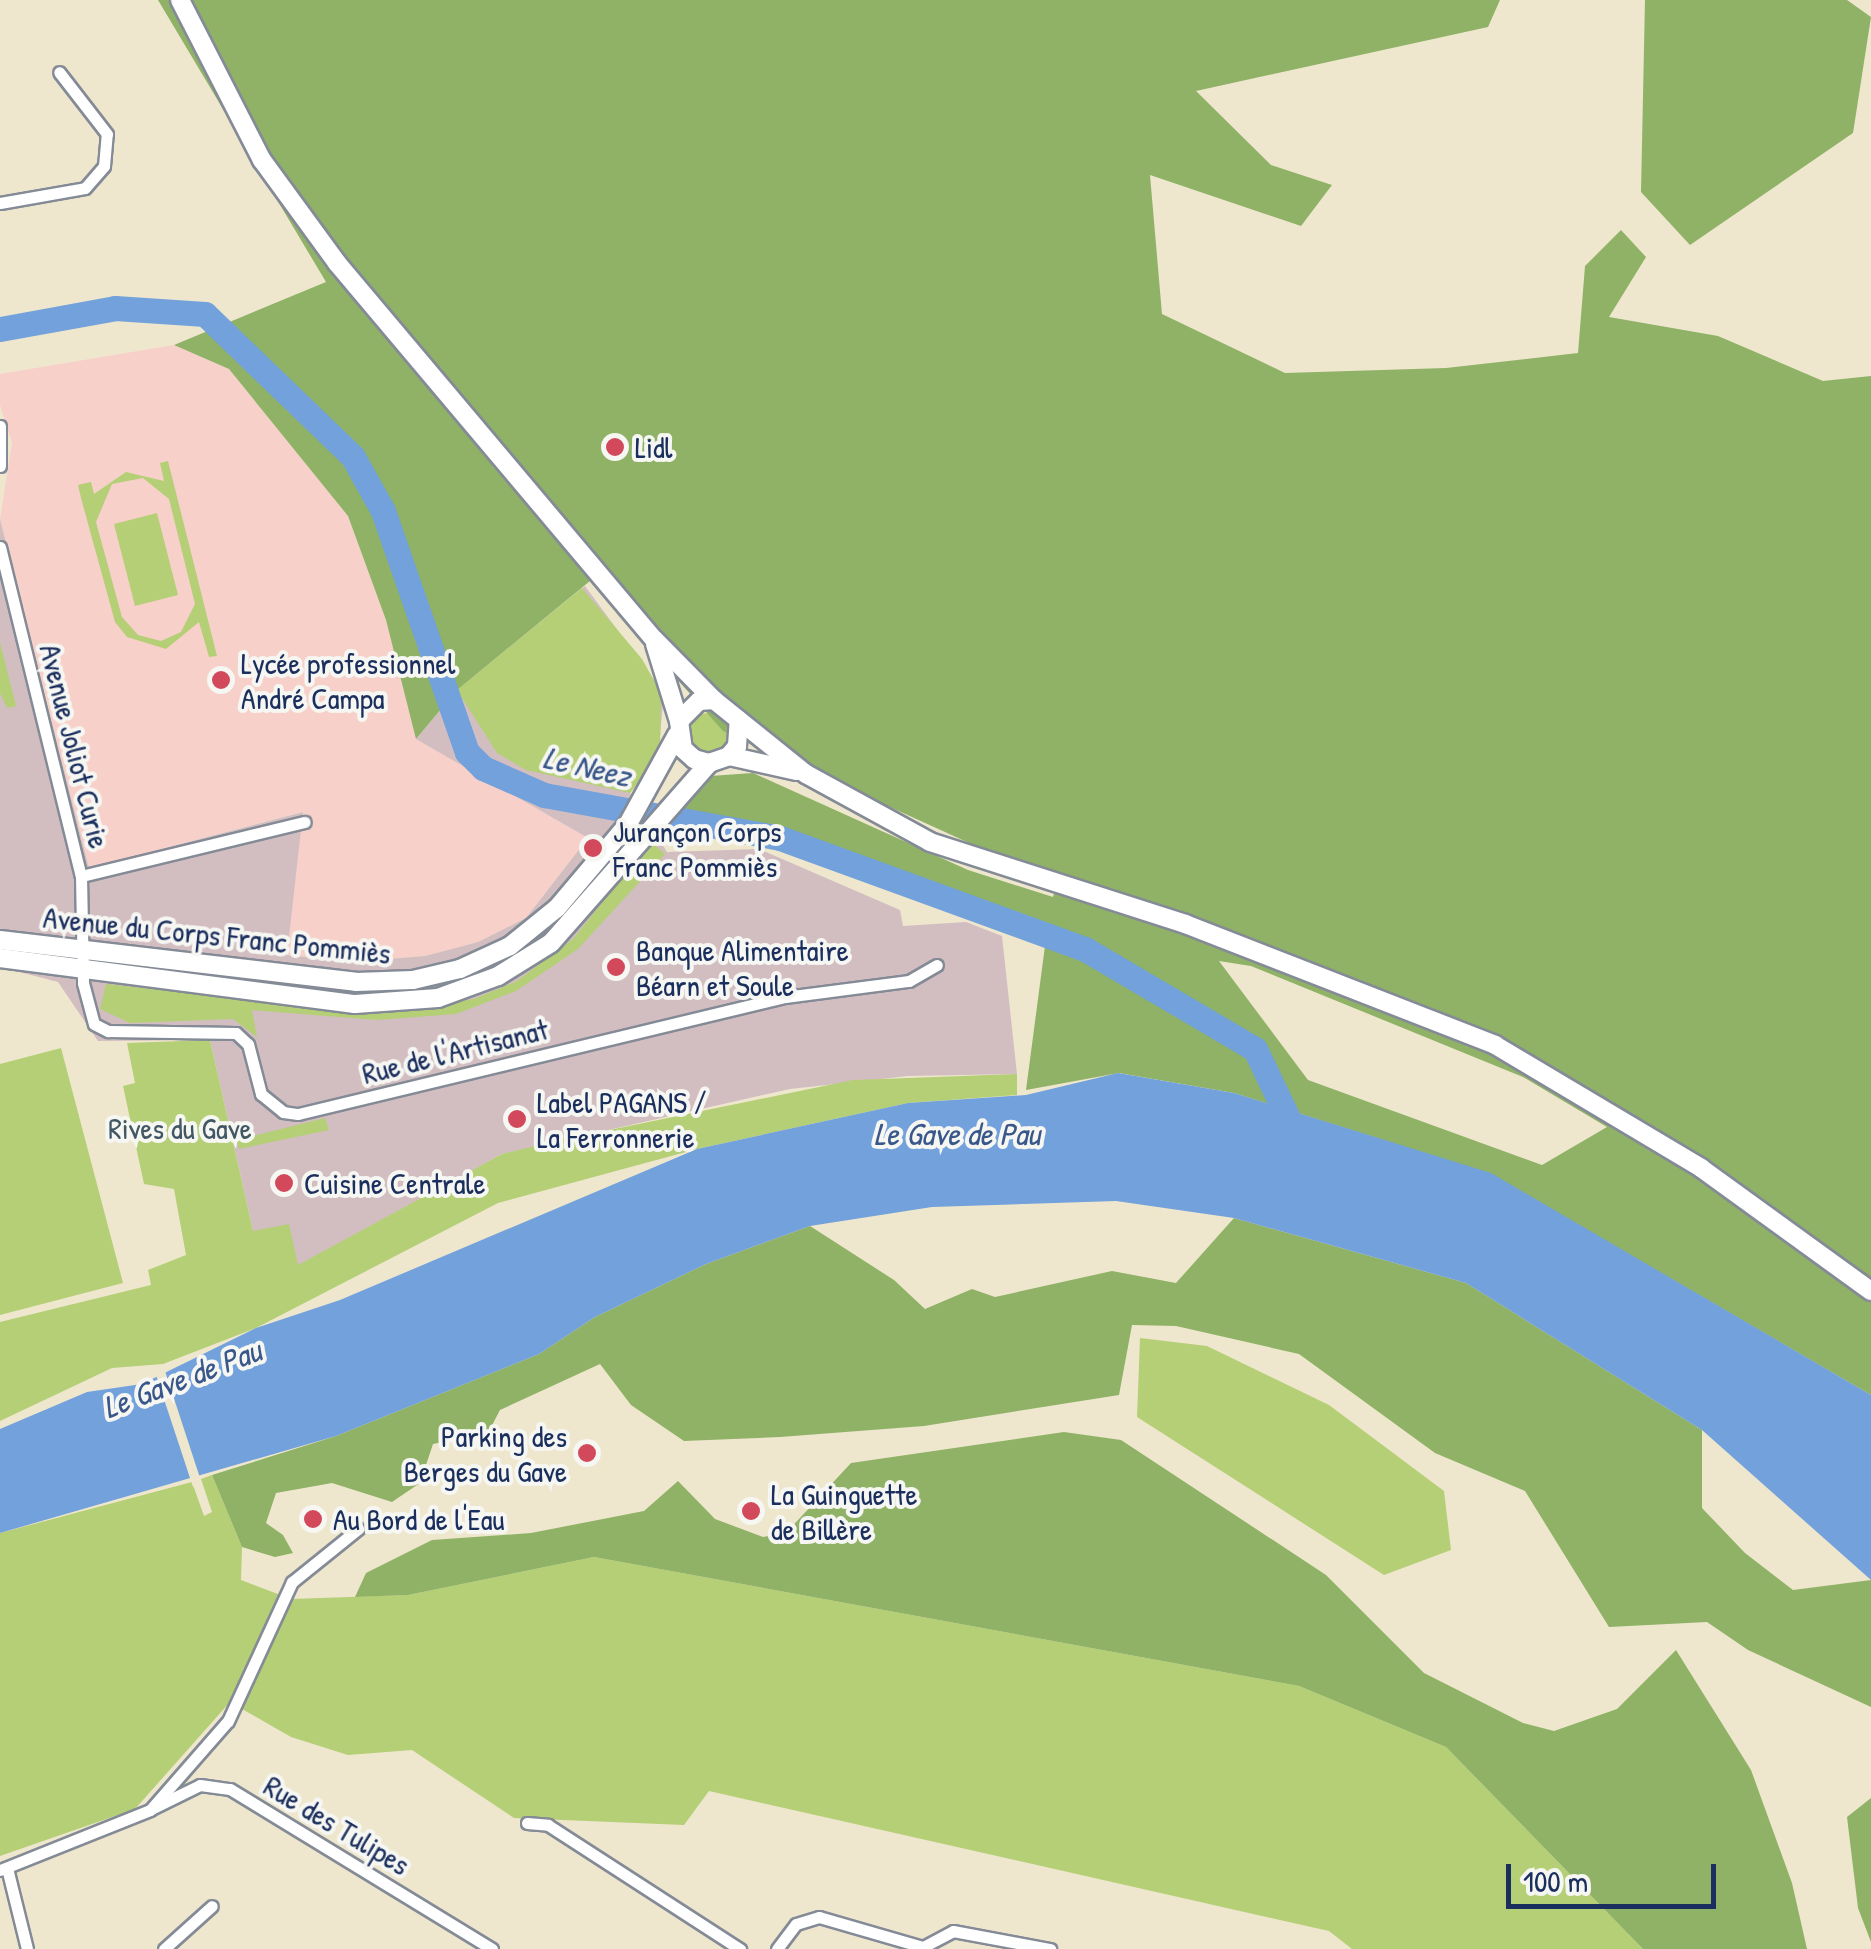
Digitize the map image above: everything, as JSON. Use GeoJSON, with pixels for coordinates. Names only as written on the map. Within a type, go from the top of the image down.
{"type":"FeatureCollection","features":[{"type":"Feature","properties":{"kind":"main road"},"geometry":{"type":"LineString","coordinates":[[180,0],[262,160],[337,263],[654,639],[714,700],[806,774],[930,842],[1185,924],[1494,1046],[1701,1168],[1871,1291]]}},
{"type":"Feature","properties":{"kind":"main road"},"geometry":{"type":"LineString","coordinates":[[654,639],[683,749],[709,763],[728,756],[806,774]]}},
{"type":"Feature","properties":{"kind":"main road"},"geometry":{"type":"LineString","coordinates":[[678,728],[699,701],[714,700]]}},
{"type":"Feature","properties":{"kind":"main road"},"geometry":{"type":"LineString","coordinates":[[728,756],[741,734],[739,720]]}},
{"type":"Feature","properties":{"kind":"main road","name":"Avenue du Corps Franc Pommiès"},"geometry":{"type":"LineString","coordinates":[[0,958],[82,960],[356,982],[437,976],[488,957],[534,928],[628,824],[651,790],[678,728]]}},
{"type":"Feature","properties":{"kind":"main road","name":"Avenue du Corps Franc Pommiès"},"geometry":{"type":"LineString","coordinates":[[0,940],[82,960],[355,1004],[438,998],[498,976],[551,944],[671,800],[709,763]]}},
{"type":"Feature","properties":{"kind":"street"},"geometry":{"type":"LineString","coordinates":[[0,203],[85,188],[104,166],[107,134],[59,72]]}},
{"type":"Feature","properties":{"kind":"street"},"geometry":{"type":"LineString","coordinates":[[0,426],[0,466]]}},
{"type":"Feature","properties":{"kind":"street","name":"Avenue Joliot Curie"},"geometry":{"type":"LineString","coordinates":[[0,547],[80,876],[82,960]]}},
{"type":"Feature","properties":{"kind":"street"},"geometry":{"type":"LineString","coordinates":[[80,876],[305,822]]}},
{"type":"Feature","properties":{"kind":"street","name":"Rue de l'Artisanat"},"geometry":{"type":"LineString","coordinates":[[82,960],[94,1024],[108,1031],[236,1033],[248,1044],[260,1094],[282,1112],[298,1114],[785,997],[909,980],[937,965]]}},
{"type":"Feature","properties":{"kind":"street"},"geometry":{"type":"LineString","coordinates":[[150,1810],[228,1721],[292,1582],[358,1529]]}},
{"type":"Feature","properties":{"kind":"street","name":"Rue des Tulipes"},"geometry":{"type":"LineString","coordinates":[[3,1869],[150,1810],[200,1785],[230,1789],[492,1949]]}},
{"type":"Feature","properties":{"kind":"street"},"geometry":{"type":"LineString","coordinates":[[527,1823],[548,1825],[740,1949]]}},
{"type":"Feature","properties":{"kind":"street"},"geometry":{"type":"LineString","coordinates":[[3,1869],[27,1949]]}},
{"type":"Feature","properties":{"kind":"street"},"geometry":{"type":"LineString","coordinates":[[164,1949],[212,1906]]}},
{"type":"Feature","properties":{"kind":"street"},"geometry":{"type":"LineString","coordinates":[[777,1949],[796,1924],[819,1916],[922,1947],[953,1931],[1050,1949]]}},
{"type":"Feature","properties":{"kind":"shaded area","name":"Lycée professionnel André Campa"},"geometry":{"type":"Polygon","coordinates":[[[174,345],[229,369],[348,516],[386,620],[417,739],[588,838],[526,918],[478,942],[425,956],[351,962],[287,955],[302,812],[89,868],[0,519],[12,443],[0,405],[0,374],[174,345]]]}},
{"type":"Feature","properties":{"kind":"shaded area"},"geometry":{"type":"Polygon","coordinates":[[[0,519],[89,868],[303,812],[287,955],[351,962],[425,956],[478,942],[526,918],[588,838],[416,739],[457,690],[585,586],[664,693],[658,757],[630,793],[667,852],[759,849],[900,910],[903,926],[966,922],[1002,936],[1017,1074],[908,1076],[790,1089],[502,1154],[298,1266],[253,1231],[210,1040],[98,1041],[58,982],[0,967],[0,519]]]}},
{"type":"Feature","properties":{"kind":"green space"},"geometry":{"type":"Polygon","coordinates":[[[158,0],[1500,0],[1488,27],[1196,91],[1271,165],[1332,185],[1301,226],[1150,175],[1162,314],[1285,373],[1446,368],[1578,353],[1585,266],[1621,230],[1646,257],[1609,317],[1718,336],[1823,381],[1871,376],[1871,1395],[1491,1174],[1234,1093],[1119,1073],[1026,1090],[1048,923],[791,832],[677,810],[710,776],[753,773],[968,870],[1053,897],[1057,883],[723,731],[590,581],[457,690],[416,739],[386,620],[348,516],[229,369],[174,345],[326,282],[158,0]],[[1219,961],[1308,1080],[1542,1165],[1607,1127],[1523,1077],[1251,966],[1219,961]]]}},
{"type":"Feature","properties":{"kind":"green space"},"geometry":{"type":"Polygon","coordinates":[[[1645,0],[1847,0],[1871,17],[1853,133],[1690,245],[1641,192],[1645,0]]]}},
{"type":"Feature","properties":{"kind":"green space"},"geometry":{"type":"Polygon","coordinates":[[[168,461],[217,656],[209,657],[199,622],[166,649],[127,637],[115,622],[78,485],[91,482],[94,494],[126,472],[164,481],[160,463],[168,461]],[[143,478],[112,484],[96,522],[122,617],[138,635],[161,641],[181,632],[195,604],[169,499],[143,478]]]}},
{"type":"Feature","properties":{"kind":"green space"},"geometry":{"type":"Polygon","coordinates":[[[157,513],[178,595],[135,606],[114,524],[157,513]]]}},
{"type":"Feature","properties":{"kind":"green space"},"geometry":{"type":"Polygon","coordinates":[[[582,588],[642,659],[661,693],[660,754],[630,793],[526,770],[497,753],[457,690],[582,588]]]}},
{"type":"Feature","properties":{"kind":"green space"},"geometry":{"type":"Polygon","coordinates":[[[0,642],[16,706],[7,708],[0,693],[0,642]]]}},
{"type":"Feature","properties":{"kind":"green space"},"geometry":{"type":"Polygon","coordinates":[[[708,713],[722,719],[728,733],[722,747],[708,753],[694,747],[688,733],[694,719],[708,713]]]}},
{"type":"Feature","properties":{"kind":"green space"},"geometry":{"type":"Polygon","coordinates":[[[651,842],[665,854],[578,949],[516,991],[456,1014],[377,1020],[252,1010],[257,1037],[233,1019],[130,1023],[100,1009],[106,984],[375,1014],[474,999],[517,981],[573,939],[651,842]]]}},
{"type":"Feature","properties":{"kind":"green space","name":"Rives du Gave"},"geometry":{"type":"Polygon","coordinates":[[[210,1040],[253,1231],[289,1224],[298,1265],[502,1154],[556,1141],[853,1080],[1017,1074],[1017,1095],[908,1103],[697,1149],[498,1203],[256,1328],[163,1364],[112,1368],[0,1421],[0,1322],[151,1285],[148,1270],[186,1255],[174,1189],[144,1184],[123,1086],[135,1083],[127,1043],[210,1040]]]}},
{"type":"Feature","properties":{"kind":"green space"},"geometry":{"type":"Polygon","coordinates":[[[61,1048],[123,1283],[0,1315],[0,1064],[61,1048]]]}},
{"type":"Feature","properties":{"kind":"green space"},"geometry":{"type":"Polygon","coordinates":[[[325,1118],[329,1130],[239,1149],[237,1140],[325,1118]]]}},
{"type":"Feature","properties":{"kind":"green space"},"geometry":{"type":"Polygon","coordinates":[[[1234,1218],[1466,1283],[1702,1430],[1702,1508],[1745,1553],[1793,1590],[1871,1580],[1871,1707],[1748,1650],[1707,1622],[1609,1627],[1525,1491],[1435,1453],[1299,1354],[1176,1326],[1132,1325],[1119,1395],[924,1426],[780,1437],[684,1441],[631,1405],[600,1364],[500,1410],[488,1433],[433,1444],[420,1483],[392,1502],[332,1483],[276,1493],[266,1523],[283,1535],[293,1553],[275,1557],[242,1547],[212,1475],[336,1436],[539,1354],[595,1317],[706,1264],[810,1226],[894,1280],[925,1309],[972,1289],[995,1297],[1112,1271],[1176,1283],[1234,1218]]]}},
{"type":"Feature","properties":{"kind":"green space"},"geometry":{"type":"Polygon","coordinates":[[[1140,1338],[1207,1346],[1329,1405],[1444,1491],[1451,1550],[1384,1575],[1137,1417],[1140,1338]]]}},
{"type":"Feature","properties":{"kind":"green space"},"geometry":{"type":"Polygon","coordinates":[[[1064,1432],[1121,1440],[1326,1575],[1424,1673],[1523,1723],[1554,1731],[1617,1709],[1676,1650],[1751,1770],[1792,1883],[1807,1949],[1643,1949],[1446,1747],[1299,1686],[594,1557],[408,1595],[355,1597],[366,1573],[432,1540],[531,1533],[644,1511],[678,1481],[715,1519],[763,1537],[786,1533],[851,1463],[1064,1432]]]}},
{"type":"Feature","properties":{"kind":"green space"},"geometry":{"type":"Polygon","coordinates":[[[212,1475],[242,1547],[241,1580],[291,1599],[408,1595],[594,1557],[1299,1686],[1446,1747],[1643,1949],[1352,1949],[1329,1931],[709,1791],[684,1825],[514,1818],[412,1750],[348,1755],[291,1737],[230,1702],[135,1809],[0,1856],[0,1533],[192,1482],[204,1516],[212,1512],[201,1479],[212,1475]]]}},
{"type":"Feature","properties":{"kind":"green space"},"geometry":{"type":"Polygon","coordinates":[[[1871,1798],[1871,1942],[1858,1908],[1847,1817],[1871,1798]]]}},
{"type":"Feature","properties":{"kind":"water","name":"Le Gave de Pau"},"geometry":{"type":"Polygon","coordinates":[[[1118,1073],[1234,1093],[1491,1173],[1871,1395],[1871,1580],[1702,1430],[1466,1283],[1234,1218],[1116,1201],[932,1207],[810,1226],[706,1264],[595,1317],[539,1354],[336,1436],[0,1533],[0,1429],[87,1392],[142,1384],[256,1328],[340,1300],[697,1149],[908,1103],[1026,1095],[1118,1073]]]}},
{"type":"Feature","properties":{"kind":"pier"},"geometry":{"type":"Polygon","coordinates":[[[164,1368],[202,1484],[193,1487],[155,1372],[164,1368]]]}},
{"type":"Feature","properties":{"kind":"waterway","name":"Le Neez"},"geometry":{"type":"LineString","coordinates":[[0,329],[115,308],[205,314],[353,457],[383,511],[467,752],[483,768],[544,795],[780,838],[1085,949],[1255,1049],[1297,1137]]}},
{"type":"Feature","properties":{"kind":"place","name":"Lidl"},"geometry":{"type":"Point","coordinates":[615,447]}},
{"type":"Feature","properties":{"kind":"place","name":"Lycée professionnel André Campa"},"geometry":{"type":"Point","coordinates":[221,680]}},
{"type":"Feature","properties":{"kind":"place","name":"Jurançon Corps Franc Pommiès"},"geometry":{"type":"Point","coordinates":[593,848]}},
{"type":"Feature","properties":{"kind":"place","name":"Banque Alimentaire Béarn et Soule"},"geometry":{"type":"Point","coordinates":[616,967]}},
{"type":"Feature","properties":{"kind":"place","name":"Label PAGANS / La Ferronnerie"},"geometry":{"type":"Point","coordinates":[517,1119]}},
{"type":"Feature","properties":{"kind":"place","name":"Cuisine Centrale"},"geometry":{"type":"Point","coordinates":[284,1183]}},
{"type":"Feature","properties":{"kind":"place","name":"Parking des Berges du Gave"},"geometry":{"type":"Point","coordinates":[587,1453]}},
{"type":"Feature","properties":{"kind":"place","name":"La Guinguette de Billère"},"geometry":{"type":"Point","coordinates":[751,1511]}},
{"type":"Feature","properties":{"kind":"place","name":"Au Bord de l'Eau"},"geometry":{"type":"Point","coordinates":[313,1519]}}]}
